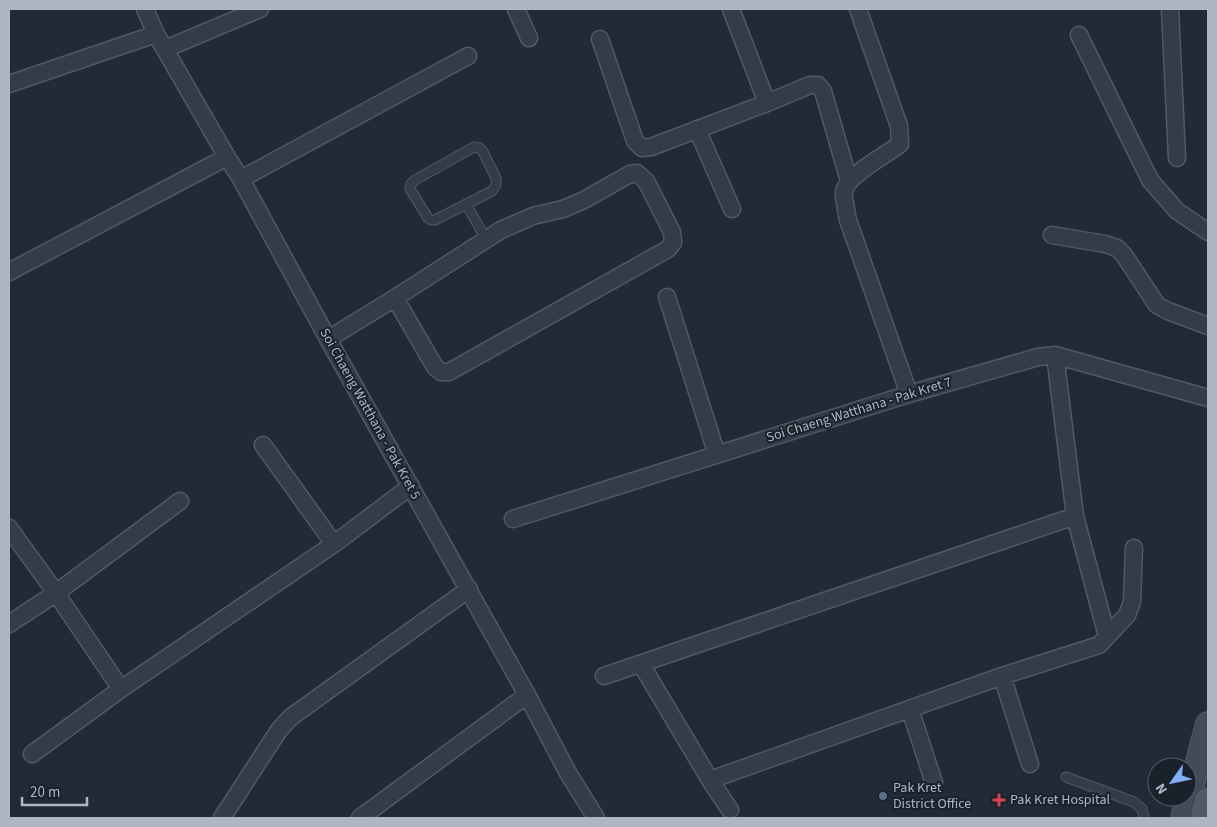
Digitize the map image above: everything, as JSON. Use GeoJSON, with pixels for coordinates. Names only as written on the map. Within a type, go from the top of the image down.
{"type":"FeatureCollection","features":[{"type":"Feature","properties":{"kind":"main road"},"geometry":{"type":"LineString","coordinates":[[1183,818],[1208,724]]}},
{"type":"Feature","properties":{"kind":"main road"},"geometry":{"type":"LineString","coordinates":[[1204,818],[1208,801]]}},
{"type":"Feature","properties":{"kind":"street","name":"Soi Chaeng Watthana - Pak Kret 5"},"geometry":{"type":"LineString","coordinates":[[145,9],[156,34],[241,179],[527,695],[568,773],[596,818]]}},
{"type":"Feature","properties":{"kind":"street"},"geometry":{"type":"LineString","coordinates":[[165,49],[260,9]]}},
{"type":"Feature","properties":{"kind":"street"},"geometry":{"type":"LineString","coordinates":[[516,9],[530,38]]}},
{"type":"Feature","properties":{"kind":"street"},"geometry":{"type":"LineString","coordinates":[[732,9],[767,102]]}},
{"type":"Feature","properties":{"kind":"street"},"geometry":{"type":"LineString","coordinates":[[858,9],[899,126],[900,144],[859,172],[849,181],[844,192],[848,220],[909,394]]}},
{"type":"Feature","properties":{"kind":"street"},"geometry":{"type":"LineString","coordinates":[[1170,9],[1178,158]]}},
{"type":"Feature","properties":{"kind":"street"},"geometry":{"type":"LineString","coordinates":[[9,84],[156,34]]}},
{"type":"Feature","properties":{"kind":"street"},"geometry":{"type":"LineString","coordinates":[[1078,34],[1150,180],[1177,211],[1208,232]]}},
{"type":"Feature","properties":{"kind":"street"},"geometry":{"type":"LineString","coordinates":[[600,39],[635,141],[642,148],[651,147],[810,85],[818,85],[823,91],[849,181]]}},
{"type":"Feature","properties":{"kind":"street"},"geometry":{"type":"LineString","coordinates":[[241,179],[468,56]]}},
{"type":"Feature","properties":{"kind":"street"},"geometry":{"type":"LineString","coordinates":[[697,129],[732,209]]}},
{"type":"Feature","properties":{"kind":"street"},"geometry":{"type":"LineString","coordinates":[[9,272],[227,157]]}},
{"type":"Feature","properties":{"kind":"street"},"geometry":{"type":"LineString","coordinates":[[328,339],[501,230],[533,216],[563,209],[584,200],[630,174],[637,173],[646,181],[672,232],[673,242],[668,249],[449,372],[441,372],[435,367],[395,298]]}},
{"type":"Feature","properties":{"kind":"street"},"geometry":{"type":"LineString","coordinates":[[1052,235],[1105,244],[1117,248],[1124,255],[1157,305],[1208,326]]}},
{"type":"Feature","properties":{"kind":"street"},"geometry":{"type":"LineString","coordinates":[[667,297],[717,455]]}},
{"type":"Feature","properties":{"kind":"street"},"geometry":{"type":"LineString","coordinates":[[1055,355],[1075,516],[1107,636]]}},
{"type":"Feature","properties":{"kind":"street","name":"Soi Chaeng Watthana - Pak Kret 7"},"geometry":{"type":"LineString","coordinates":[[513,520],[909,394],[1038,357],[1055,355],[1208,398]]}},
{"type":"Feature","properties":{"kind":"street"},"geometry":{"type":"LineString","coordinates":[[263,445],[334,544]]}},
{"type":"Feature","properties":{"kind":"street"},"geometry":{"type":"LineString","coordinates":[[32,754],[121,689],[334,544],[411,486]]}},
{"type":"Feature","properties":{"kind":"street"},"geometry":{"type":"LineString","coordinates":[[9,624],[56,593],[180,501]]}},
{"type":"Feature","properties":{"kind":"street"},"geometry":{"type":"LineString","coordinates":[[604,676],[1075,516]]}},
{"type":"Feature","properties":{"kind":"street"},"geometry":{"type":"LineString","coordinates":[[9,528],[121,689]]}},
{"type":"Feature","properties":{"kind":"street"},"geometry":{"type":"LineString","coordinates":[[710,780],[1002,676],[1099,645],[1127,615],[1132,602],[1134,548]]}},
{"type":"Feature","properties":{"kind":"street"},"geometry":{"type":"LineString","coordinates":[[222,818],[279,730],[291,717],[468,589]]}},
{"type":"Feature","properties":{"kind":"street"},"geometry":{"type":"LineString","coordinates":[[641,664],[730,810]]}},
{"type":"Feature","properties":{"kind":"street"},"geometry":{"type":"LineString","coordinates":[[1002,676],[1030,764]]}},
{"type":"Feature","properties":{"kind":"street"},"geometry":{"type":"LineString","coordinates":[[360,818],[527,695]]}},
{"type":"Feature","properties":{"kind":"street"},"geometry":{"type":"LineString","coordinates":[[910,709],[934,783]]}},
{"type":"Feature","properties":{"kind":"lane"},"geometry":{"type":"LineString","coordinates":[[474,147],[480,148],[496,178],[496,185],[492,191],[466,204],[435,220],[431,220],[410,189],[410,184],[474,147]]}},
{"type":"Feature","properties":{"kind":"lane"},"geometry":{"type":"LineString","coordinates":[[466,204],[486,239]]}},
{"type":"Feature","properties":{"kind":"lane"},"geometry":{"type":"LineString","coordinates":[[1066,777],[1134,802],[1142,809],[1144,818]]}},
{"type":"Feature","properties":{"kind":"place","name":"Pak Kret District Office"},"geometry":{"type":"Point","coordinates":[883,796]}},
{"type":"Feature","properties":{"kind":"place","name":"Pak Kret Hospital"},"geometry":{"type":"Point","coordinates":[999,800]}}]}
